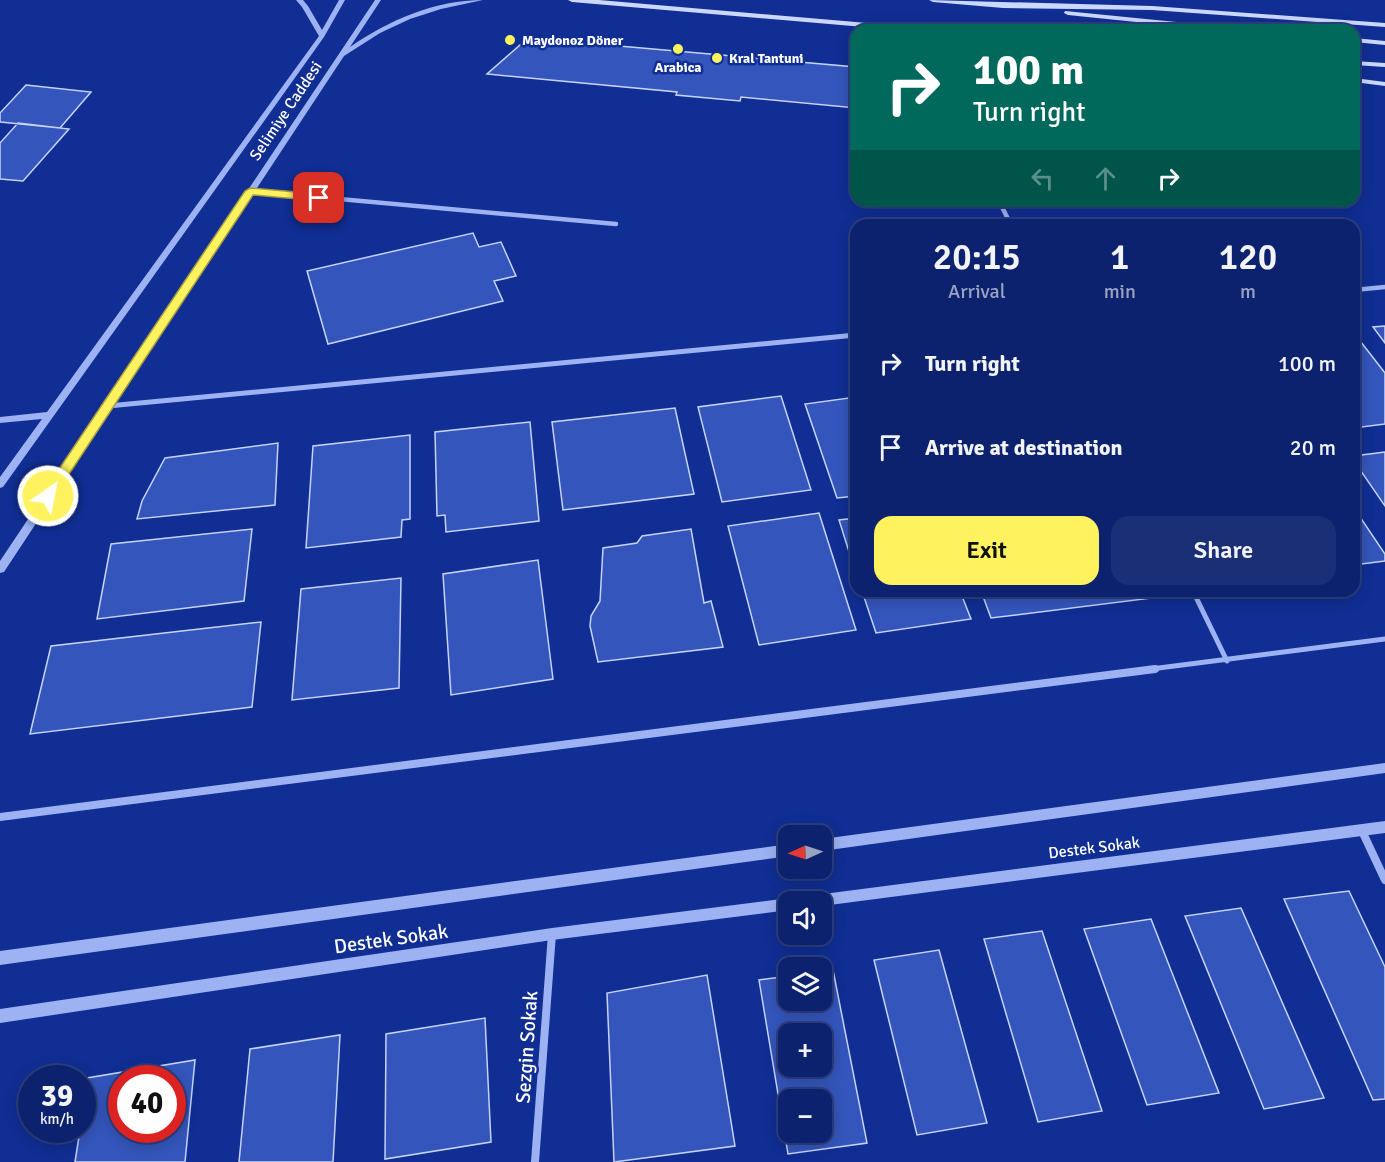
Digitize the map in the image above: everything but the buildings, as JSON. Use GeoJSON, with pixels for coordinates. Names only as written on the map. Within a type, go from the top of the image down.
{"type":"FeatureCollection","features":[{"type":"Feature","properties":{"kind":"main road"},"geometry":{"type":"LineString","coordinates":[[572,0],[850,24]]}},
{"type":"Feature","properties":{"kind":"main road"},"geometry":{"type":"LineString","coordinates":[[933,0],[1180,24]]}},
{"type":"Feature","properties":{"kind":"main road"},"geometry":{"type":"LineString","coordinates":[[998,5],[1152,8],[1385,25]]}},
{"type":"Feature","properties":{"kind":"main road"},"geometry":{"type":"LineString","coordinates":[[1360,41],[1385,43]]}},
{"type":"Feature","properties":{"kind":"main road"},"geometry":{"type":"LineString","coordinates":[[1360,63],[1385,65]]}},
{"type":"Feature","properties":{"kind":"main road"},"geometry":{"type":"LineString","coordinates":[[1360,81],[1385,84]]}},
{"type":"Feature","properties":{"kind":"street"},"geometry":{"type":"LineString","coordinates":[[299,0],[305,6],[322,36]]}},
{"type":"Feature","properties":{"kind":"street","name":"Selimiye Caddesi"},"geometry":{"type":"LineString","coordinates":[[0,484],[322,36],[342,0]]}},
{"type":"Feature","properties":{"kind":"street","name":"Selimiye Caddesi"},"geometry":{"type":"LineString","coordinates":[[0,569],[378,0]]}},
{"type":"Feature","properties":{"kind":"street"},"geometry":{"type":"LineString","coordinates":[[340,58],[377,30],[406,16],[441,6],[480,0]]}},
{"type":"Feature","properties":{"kind":"street"},"geometry":{"type":"LineString","coordinates":[[250,191],[616,224]]}},
{"type":"Feature","properties":{"kind":"street"},"geometry":{"type":"LineString","coordinates":[[1360,289],[1385,287]]}},
{"type":"Feature","properties":{"kind":"street"},"geometry":{"type":"LineString","coordinates":[[108,406],[850,336]]}},
{"type":"Feature","properties":{"kind":"street"},"geometry":{"type":"LineString","coordinates":[[0,420],[48,416]]}},
{"type":"Feature","properties":{"kind":"street"},"geometry":{"type":"LineString","coordinates":[[1196,597],[1227,661]]}},
{"type":"Feature","properties":{"kind":"street"},"geometry":{"type":"LineString","coordinates":[[0,817],[1385,639]]}},
{"type":"Feature","properties":{"kind":"street"},"geometry":{"type":"LineString","coordinates":[[832,844],[1385,768]]}},
{"type":"Feature","properties":{"kind":"street","name":"Destek Sokak"},"geometry":{"type":"LineString","coordinates":[[832,899],[1385,827]]}},
{"type":"Feature","properties":{"kind":"street"},"geometry":{"type":"LineString","coordinates":[[1362,830],[1385,880]]}},
{"type":"Feature","properties":{"kind":"street","name":"Destek Sokak"},"geometry":{"type":"LineString","coordinates":[[0,958],[778,851]]}},
{"type":"Feature","properties":{"kind":"street","name":"Destek Sokak"},"geometry":{"type":"LineString","coordinates":[[0,1016],[552,934],[778,905]]}},
{"type":"Feature","properties":{"kind":"street","name":"Sezgin Sokak"},"geometry":{"type":"LineString","coordinates":[[536,1162],[552,934]]}},
{"type":"Feature","properties":{"kind":"street"},"geometry":{"type":"LineString","coordinates":[[0,952],[14,956]]}},
{"type":"Feature","properties":{"kind":"place","name":"Maydonoz Döner"},"geometry":{"type":"Point","coordinates":[510,40]}},
{"type":"Feature","properties":{"kind":"place","name":"Arabica"},"geometry":{"type":"Point","coordinates":[678,49]}},
{"type":"Feature","properties":{"kind":"place","name":"Kral Tantuni"},"geometry":{"type":"Point","coordinates":[717,58]}},
{"type":"Feature","properties":{"kind":"route"},"geometry":{"type":"LineString","coordinates":[[48,496],[250,191],[319,198]]}}]}
